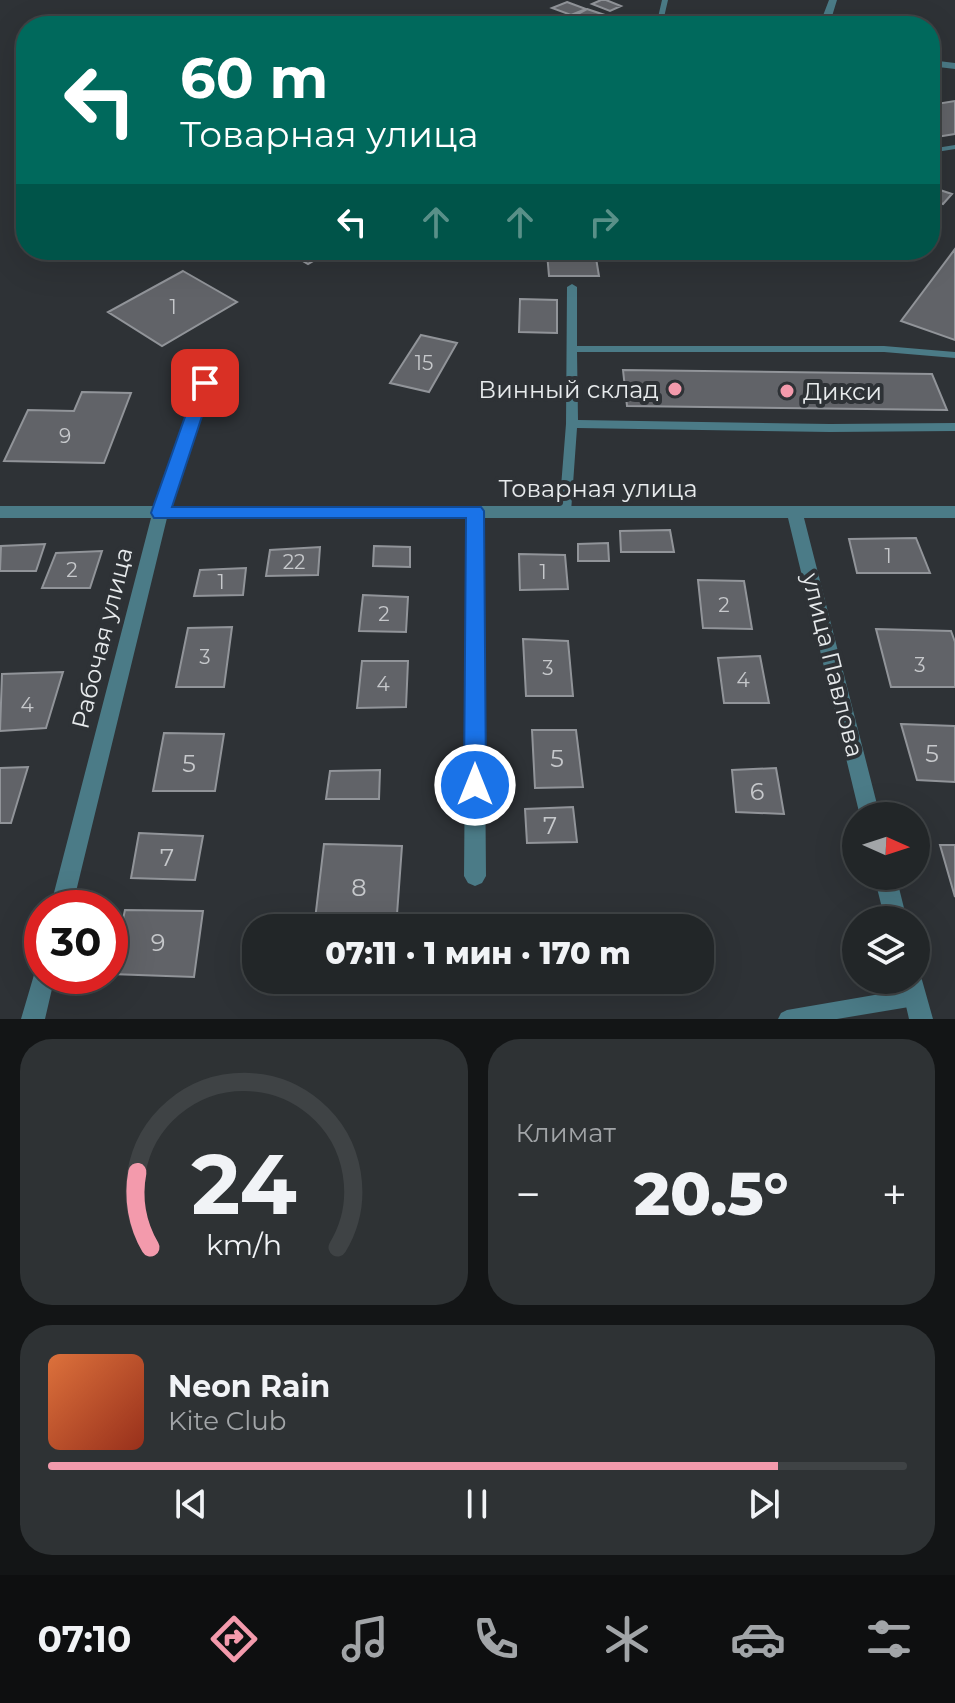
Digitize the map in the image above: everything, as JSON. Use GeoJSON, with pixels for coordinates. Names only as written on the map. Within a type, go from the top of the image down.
{"type":"FeatureCollection","features":[{"type":"Feature","properties":{"kind":"street","name":"Рабочая улица"},"geometry":{"type":"LineString","coordinates":[[66,890],[160,513],[205,383]]}},
{"type":"Feature","properties":{"kind":"street"},"geometry":{"type":"LineString","coordinates":[[475,511],[475,876]]}},
{"type":"Feature","properties":{"kind":"street","name":"Товарная улица"},"geometry":{"type":"LineString","coordinates":[[0,512],[955,512]]}},
{"type":"Feature","properties":{"kind":"street","name":"улица Павлова"},"geometry":{"type":"LineString","coordinates":[[795,513],[867,802]]}},
{"type":"Feature","properties":{"kind":"street"},"geometry":{"type":"LineString","coordinates":[[33,1019],[39,994]]}},
{"type":"Feature","properties":{"kind":"lane"},"geometry":{"type":"LineString","coordinates":[[565,512],[572,424],[572,287]]}},
{"type":"Feature","properties":{"kind":"lane"},"geometry":{"type":"LineString","coordinates":[[573,349],[884,349],[955,355]]}},
{"type":"Feature","properties":{"kind":"lane"},"geometry":{"type":"LineString","coordinates":[[572,424],[955,427]]}},
{"type":"Feature","properties":{"kind":"lane"},"geometry":{"type":"LineString","coordinates":[[787,1019],[916,999]]}},
{"type":"Feature","properties":{"kind":"building"},"geometry":{"type":"Polygon","coordinates":[[[601,0],[621,6],[610,11],[592,4],[601,0]]]}},
{"type":"Feature","properties":{"kind":"building"},"geometry":{"type":"Polygon","coordinates":[[[567,2],[586,9],[571,15],[552,8],[567,2]]]}},
{"type":"Feature","properties":{"kind":"building"},"geometry":{"type":"Polygon","coordinates":[[[587,9],[608,16],[574,16],[587,9]]]}},
{"type":"Feature","properties":{"kind":"building"},"geometry":{"type":"Polygon","coordinates":[[[955,101],[955,134],[940,136],[940,103],[955,101]]]}},
{"type":"Feature","properties":{"kind":"building"},"geometry":{"type":"Polygon","coordinates":[[[940,190],[952,194],[943,204],[940,203],[940,190]]]}},
{"type":"Feature","properties":{"kind":"building"},"geometry":{"type":"Polygon","coordinates":[[[955,249],[955,340],[901,321],[955,249]]]}},
{"type":"Feature","properties":{"kind":"building"},"geometry":{"type":"Polygon","coordinates":[[[548,260],[596,260],[599,276],[549,276],[548,260]]]}},
{"type":"Feature","properties":{"kind":"building"},"geometry":{"type":"Polygon","coordinates":[[[183,271],[237,302],[162,346],[108,312],[183,271]]]}},
{"type":"Feature","properties":{"kind":"building"},"geometry":{"type":"Polygon","coordinates":[[[520,299],[557,300],[557,333],[519,332],[520,299]]]}},
{"type":"Feature","properties":{"kind":"building"},"geometry":{"type":"Polygon","coordinates":[[[421,335],[457,343],[429,392],[390,383],[421,335]]]}},
{"type":"Feature","properties":{"kind":"building"},"geometry":{"type":"Polygon","coordinates":[[[623,370],[932,374],[947,410],[627,406],[623,370]]]}},
{"type":"Feature","properties":{"kind":"building"},"geometry":{"type":"Polygon","coordinates":[[[82,392],[131,393],[104,463],[4,461],[28,410],[74,411],[82,392]]]}},
{"type":"Feature","properties":{"kind":"building"},"geometry":{"type":"Polygon","coordinates":[[[670,530],[674,552],[621,552],[620,531],[670,530]]]}},
{"type":"Feature","properties":{"kind":"building"},"geometry":{"type":"Polygon","coordinates":[[[916,538],[930,573],[857,573],[849,539],[916,538]]]}},
{"type":"Feature","properties":{"kind":"building"},"geometry":{"type":"Polygon","coordinates":[[[608,543],[609,561],[578,561],[578,544],[608,543]]]}},
{"type":"Feature","properties":{"kind":"building"},"geometry":{"type":"Polygon","coordinates":[[[45,544],[36,571],[0,571],[1,546],[45,544]]]}},
{"type":"Feature","properties":{"kind":"building"},"geometry":{"type":"Polygon","coordinates":[[[374,546],[410,547],[410,567],[373,566],[374,546]]]}},
{"type":"Feature","properties":{"kind":"building"},"geometry":{"type":"Polygon","coordinates":[[[320,547],[318,575],[266,576],[270,550],[320,547]]]}},
{"type":"Feature","properties":{"kind":"building"},"geometry":{"type":"Polygon","coordinates":[[[102,551],[90,588],[42,588],[56,553],[102,551]]]}},
{"type":"Feature","properties":{"kind":"building"},"geometry":{"type":"Polygon","coordinates":[[[519,554],[565,555],[568,589],[520,590],[519,554]]]}},
{"type":"Feature","properties":{"kind":"building"},"geometry":{"type":"Polygon","coordinates":[[[246,568],[243,595],[194,596],[200,570],[246,568]]]}},
{"type":"Feature","properties":{"kind":"building"},"geometry":{"type":"Polygon","coordinates":[[[698,580],[744,581],[752,629],[703,628],[698,580]]]}},
{"type":"Feature","properties":{"kind":"building"},"geometry":{"type":"Polygon","coordinates":[[[363,595],[408,597],[406,632],[359,631],[363,595]]]}},
{"type":"Feature","properties":{"kind":"building"},"geometry":{"type":"Polygon","coordinates":[[[232,627],[224,687],[176,687],[188,628],[232,627]]]}},
{"type":"Feature","properties":{"kind":"building"},"geometry":{"type":"Polygon","coordinates":[[[876,629],[951,631],[955,642],[955,687],[891,687],[876,629]]]}},
{"type":"Feature","properties":{"kind":"building"},"geometry":{"type":"Polygon","coordinates":[[[523,639],[568,641],[573,696],[526,696],[523,639]]]}},
{"type":"Feature","properties":{"kind":"building"},"geometry":{"type":"Polygon","coordinates":[[[760,656],[769,703],[724,703],[718,658],[760,656]]]}},
{"type":"Feature","properties":{"kind":"building"},"geometry":{"type":"Polygon","coordinates":[[[362,661],[408,661],[406,707],[357,708],[362,661]]]}},
{"type":"Feature","properties":{"kind":"building"},"geometry":{"type":"Polygon","coordinates":[[[63,672],[46,728],[0,731],[2,674],[63,672]]]}},
{"type":"Feature","properties":{"kind":"building"},"geometry":{"type":"Polygon","coordinates":[[[901,724],[955,726],[955,782],[917,780],[901,724]]]}},
{"type":"Feature","properties":{"kind":"building"},"geometry":{"type":"Polygon","coordinates":[[[532,730],[576,730],[583,787],[535,788],[532,730]]]}},
{"type":"Feature","properties":{"kind":"building"},"geometry":{"type":"Polygon","coordinates":[[[164,733],[224,734],[215,791],[153,791],[164,733]]]}},
{"type":"Feature","properties":{"kind":"building"},"geometry":{"type":"Polygon","coordinates":[[[28,767],[11,823],[0,823],[0,768],[28,767]]]}},
{"type":"Feature","properties":{"kind":"building"},"geometry":{"type":"Polygon","coordinates":[[[776,768],[784,814],[736,812],[732,770],[776,768]]]}},
{"type":"Feature","properties":{"kind":"building"},"geometry":{"type":"Polygon","coordinates":[[[380,770],[379,799],[326,799],[330,771],[380,770]]]}},
{"type":"Feature","properties":{"kind":"building"},"geometry":{"type":"Polygon","coordinates":[[[573,807],[577,842],[527,843],[525,809],[573,807]]]}},
{"type":"Feature","properties":{"kind":"building"},"geometry":{"type":"Polygon","coordinates":[[[139,833],[203,836],[195,880],[131,878],[139,833]]]}},
{"type":"Feature","properties":{"kind":"building"},"geometry":{"type":"Polygon","coordinates":[[[324,844],[402,846],[397,914],[316,914],[324,844]]]}},
{"type":"Feature","properties":{"kind":"building"},"geometry":{"type":"Polygon","coordinates":[[[940,845],[955,845],[955,897],[940,845]]]}},
{"type":"Feature","properties":{"kind":"building"},"geometry":{"type":"Polygon","coordinates":[[[128,910],[203,911],[194,977],[128,975],[128,910]]]}},
{"type":"Feature","properties":{"kind":"place","name":"Винный склад"},"geometry":{"type":"Point","coordinates":[675,389]}},
{"type":"Feature","properties":{"kind":"place","name":"Дикси"},"geometry":{"type":"Point","coordinates":[787,391]}},
{"type":"Feature","properties":{"kind":"route"},"geometry":{"type":"LineString","coordinates":[[205,383],[160,513],[475,511],[475,785]]}}]}
